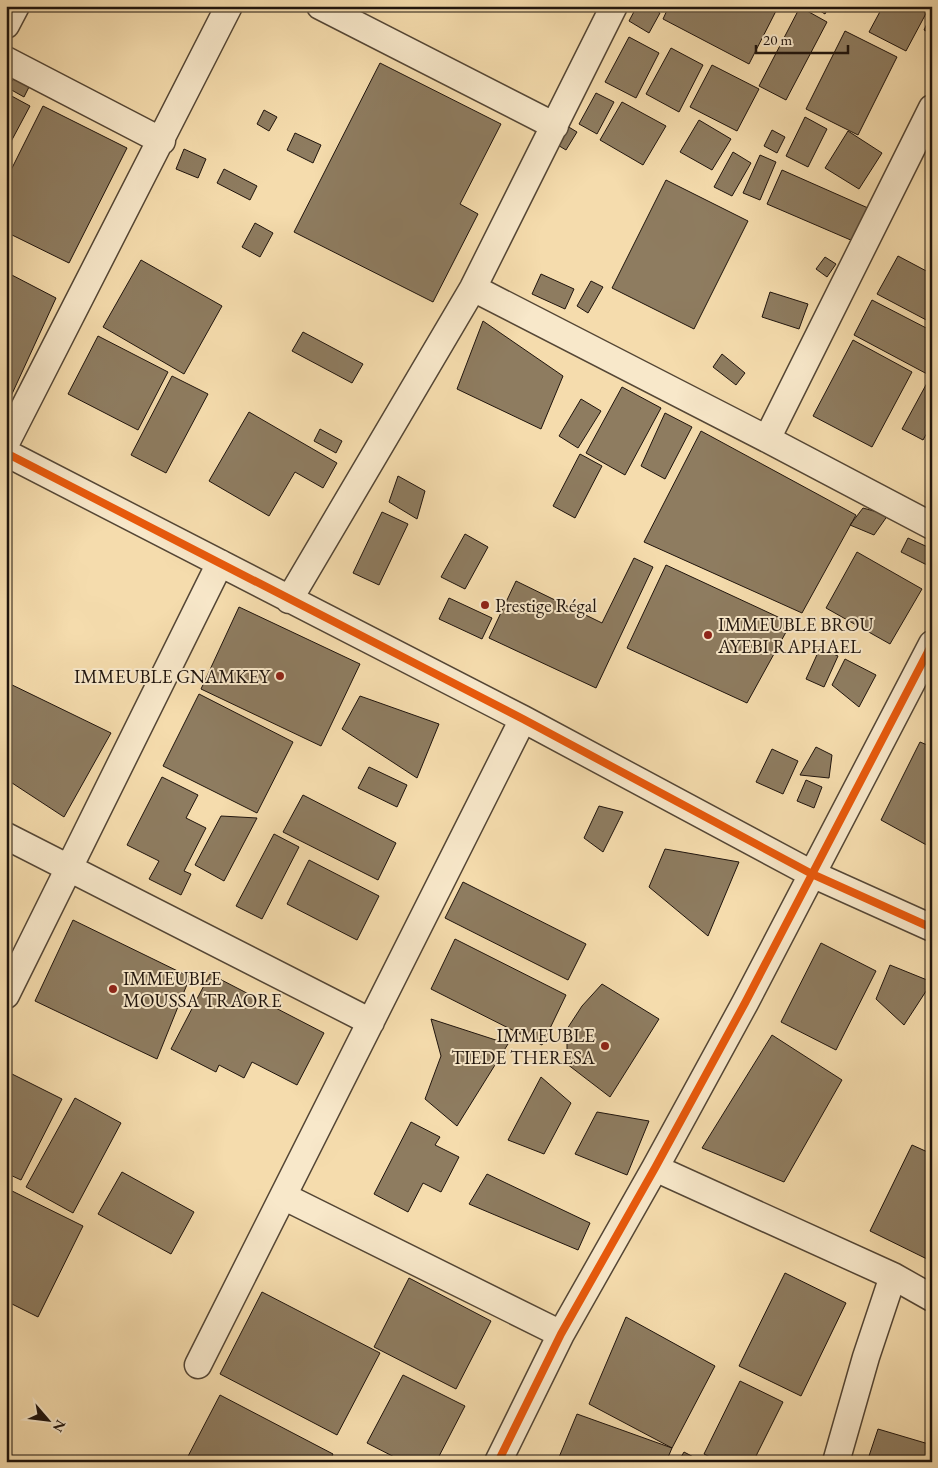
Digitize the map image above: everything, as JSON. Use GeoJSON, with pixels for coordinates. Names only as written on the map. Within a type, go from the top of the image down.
{"type":"FeatureCollection","features":[{"type":"Feature","properties":{"kind":"street"},"geometry":{"type":"LineString","coordinates":[[6,25],[16,6]]}},
{"type":"Feature","properties":{"kind":"street"},"geometry":{"type":"LineString","coordinates":[[6,443],[162,141],[229,6]]}},
{"type":"Feature","properties":{"kind":"street"},"geometry":{"type":"LineString","coordinates":[[320,6],[555,126]]}},
{"type":"Feature","properties":{"kind":"street"},"geometry":{"type":"LineString","coordinates":[[290,600],[473,288],[614,6]]}},
{"type":"Feature","properties":{"kind":"street"},"geometry":{"type":"LineString","coordinates":[[6,60],[162,141]]}},
{"type":"Feature","properties":{"kind":"street"},"geometry":{"type":"LineString","coordinates":[[767,439],[932,108]]}},
{"type":"Feature","properties":{"kind":"street"},"geometry":{"type":"LineString","coordinates":[[473,288],[932,526]]}},
{"type":"Feature","properties":{"kind":"street"},"geometry":{"type":"LineString","coordinates":[[6,453],[523,719],[812,874],[932,928]]}},
{"type":"Feature","properties":{"kind":"street"},"geometry":{"type":"LineString","coordinates":[[6,995],[220,563]]}},
{"type":"Feature","properties":{"kind":"street"},"geometry":{"type":"LineString","coordinates":[[498,1462],[561,1334],[655,1168],[745,1003],[932,644]]}},
{"type":"Feature","properties":{"kind":"street"},"geometry":{"type":"LineString","coordinates":[[198,1364],[523,719]]}},
{"type":"Feature","properties":{"kind":"street"},"geometry":{"type":"LineString","coordinates":[[6,836],[371,1022]]}},
{"type":"Feature","properties":{"kind":"street"},"geometry":{"type":"LineString","coordinates":[[655,1168],[893,1276],[932,1298]]}},
{"type":"Feature","properties":{"kind":"street"},"geometry":{"type":"LineString","coordinates":[[283,1196],[561,1334]]}},
{"type":"Feature","properties":{"kind":"street"},"geometry":{"type":"LineString","coordinates":[[836,1462],[866,1357],[893,1276]]}},
{"type":"Feature","properties":{"kind":"building"},"geometry":{"type":"Polygon","coordinates":[[[637,6],[648,6],[660,13],[649,33],[629,21],[637,6]]]}},
{"type":"Feature","properties":{"kind":"building"},"geometry":{"type":"Polygon","coordinates":[[[669,6],[778,7],[749,64],[663,19],[669,6]]]}},
{"type":"Feature","properties":{"kind":"building"},"geometry":{"type":"Polygon","coordinates":[[[812,6],[829,6],[825,14],[812,6]]]}},
{"type":"Feature","properties":{"kind":"building"},"geometry":{"type":"Polygon","coordinates":[[[883,6],[930,6],[906,51],[869,32],[883,6]]]}},
{"type":"Feature","properties":{"kind":"building"},"geometry":{"type":"Polygon","coordinates":[[[800,7],[827,22],[786,100],[759,86],[800,7]]]}},
{"type":"Feature","properties":{"kind":"building"},"geometry":{"type":"Polygon","coordinates":[[[932,13],[932,34],[924,30],[932,13]]]}},
{"type":"Feature","properties":{"kind":"building"},"geometry":{"type":"Polygon","coordinates":[[[845,31],[897,57],[858,135],[806,109],[845,31]]]}},
{"type":"Feature","properties":{"kind":"building"},"geometry":{"type":"Polygon","coordinates":[[[629,37],[659,53],[636,98],[605,82],[629,37]]]}},
{"type":"Feature","properties":{"kind":"building"},"geometry":{"type":"Polygon","coordinates":[[[671,48],[703,65],[679,112],[646,94],[671,48]]]}},
{"type":"Feature","properties":{"kind":"building"},"geometry":{"type":"Polygon","coordinates":[[[380,63],[501,124],[460,204],[478,214],[433,302],[294,232],[380,63]]]}},
{"type":"Feature","properties":{"kind":"building"},"geometry":{"type":"Polygon","coordinates":[[[712,65],[759,89],[737,131],[690,107],[712,65]]]}},
{"type":"Feature","properties":{"kind":"building"},"geometry":{"type":"Polygon","coordinates":[[[16,74],[31,83],[24,97],[8,88],[16,74]]]}},
{"type":"Feature","properties":{"kind":"building"},"geometry":{"type":"Polygon","coordinates":[[[6,93],[30,106],[6,151],[6,93]]]}},
{"type":"Feature","properties":{"kind":"building"},"geometry":{"type":"Polygon","coordinates":[[[596,93],[614,102],[597,134],[579,124],[596,93]]]}},
{"type":"Feature","properties":{"kind":"building"},"geometry":{"type":"Polygon","coordinates":[[[622,102],[666,126],[643,165],[600,140],[622,102]]]}},
{"type":"Feature","properties":{"kind":"building"},"geometry":{"type":"Polygon","coordinates":[[[43,106],[127,148],[69,263],[6,232],[6,180],[43,106]]]}},
{"type":"Feature","properties":{"kind":"building"},"geometry":{"type":"Polygon","coordinates":[[[264,110],[277,117],[269,131],[257,124],[264,110]]]}},
{"type":"Feature","properties":{"kind":"building"},"geometry":{"type":"Polygon","coordinates":[[[805,117],[827,129],[808,167],[786,156],[805,117]]]}},
{"type":"Feature","properties":{"kind":"building"},"geometry":{"type":"Polygon","coordinates":[[[699,120],[731,139],[712,170],[680,152],[699,120]]]}},
{"type":"Feature","properties":{"kind":"building"},"geometry":{"type":"Polygon","coordinates":[[[567,126],[577,132],[566,150],[556,144],[567,126]]]}},
{"type":"Feature","properties":{"kind":"building"},"geometry":{"type":"Polygon","coordinates":[[[772,130],[785,137],[777,153],[764,146],[772,130]]]}},
{"type":"Feature","properties":{"kind":"building"},"geometry":{"type":"Polygon","coordinates":[[[848,131],[882,153],[859,189],[825,168],[848,131]]]}},
{"type":"Feature","properties":{"kind":"building"},"geometry":{"type":"Polygon","coordinates":[[[295,133],[321,145],[313,163],[287,150],[295,133]]]}},
{"type":"Feature","properties":{"kind":"building"},"geometry":{"type":"Polygon","coordinates":[[[184,149],[206,159],[198,178],[176,169],[184,149]]]}},
{"type":"Feature","properties":{"kind":"building"},"geometry":{"type":"Polygon","coordinates":[[[733,152],[751,163],[732,196],[714,187],[733,152]]]}},
{"type":"Feature","properties":{"kind":"building"},"geometry":{"type":"Polygon","coordinates":[[[760,155],[776,162],[760,200],[743,193],[760,155]]]}},
{"type":"Feature","properties":{"kind":"building"},"geometry":{"type":"Polygon","coordinates":[[[224,169],[257,186],[250,200],[217,183],[224,169]]]}},
{"type":"Feature","properties":{"kind":"building"},"geometry":{"type":"Polygon","coordinates":[[[782,170],[868,208],[853,241],[767,204],[782,170]]]}},
{"type":"Feature","properties":{"kind":"building"},"geometry":{"type":"Polygon","coordinates":[[[666,180],[748,221],[694,329],[612,288],[666,180]]]}},
{"type":"Feature","properties":{"kind":"building"},"geometry":{"type":"Polygon","coordinates":[[[255,223],[273,233],[260,257],[242,247],[255,223]]]}},
{"type":"Feature","properties":{"kind":"building"},"geometry":{"type":"Polygon","coordinates":[[[898,256],[932,274],[932,323],[877,294],[898,256]]]}},
{"type":"Feature","properties":{"kind":"building"},"geometry":{"type":"Polygon","coordinates":[[[825,257],[836,264],[827,277],[816,269],[825,257]]]}},
{"type":"Feature","properties":{"kind":"building"},"geometry":{"type":"Polygon","coordinates":[[[141,260],[222,306],[184,374],[103,327],[141,260]]]}},
{"type":"Feature","properties":{"kind":"building"},"geometry":{"type":"Polygon","coordinates":[[[6,272],[56,298],[6,407],[6,272]]]}},
{"type":"Feature","properties":{"kind":"building"},"geometry":{"type":"Polygon","coordinates":[[[541,274],[574,289],[565,309],[532,294],[541,274]]]}},
{"type":"Feature","properties":{"kind":"building"},"geometry":{"type":"Polygon","coordinates":[[[591,281],[603,287],[588,313],[577,306],[591,281]]]}},
{"type":"Feature","properties":{"kind":"building"},"geometry":{"type":"Polygon","coordinates":[[[770,292],[808,304],[799,329],[762,317],[770,292]]]}},
{"type":"Feature","properties":{"kind":"building"},"geometry":{"type":"Polygon","coordinates":[[[872,300],[932,331],[932,371],[929,375],[854,335],[872,300]]]}},
{"type":"Feature","properties":{"kind":"building"},"geometry":{"type":"Polygon","coordinates":[[[483,321],[563,376],[541,429],[457,389],[483,321]]]}},
{"type":"Feature","properties":{"kind":"building"},"geometry":{"type":"Polygon","coordinates":[[[303,332],[363,364],[352,383],[292,351],[303,332]]]}},
{"type":"Feature","properties":{"kind":"building"},"geometry":{"type":"Polygon","coordinates":[[[98,336],[168,372],[138,430],[68,394],[98,336]]]}},
{"type":"Feature","properties":{"kind":"building"},"geometry":{"type":"Polygon","coordinates":[[[853,340],[912,372],[872,447],[813,416],[853,340]]]}},
{"type":"Feature","properties":{"kind":"building"},"geometry":{"type":"Polygon","coordinates":[[[722,354],[745,373],[736,385],[713,367],[722,354]]]}},
{"type":"Feature","properties":{"kind":"building"},"geometry":{"type":"Polygon","coordinates":[[[172,376],[208,394],[166,473],[131,455],[172,376]]]}},
{"type":"Feature","properties":{"kind":"building"},"geometry":{"type":"Polygon","coordinates":[[[927,383],[932,385],[932,424],[923,440],[902,429],[927,383]]]}},
{"type":"Feature","properties":{"kind":"building"},"geometry":{"type":"Polygon","coordinates":[[[622,387],[661,408],[625,475],[586,453],[622,387]]]}},
{"type":"Feature","properties":{"kind":"building"},"geometry":{"type":"Polygon","coordinates":[[[581,399],[601,411],[578,448],[559,436],[581,399]]]}},
{"type":"Feature","properties":{"kind":"building"},"geometry":{"type":"Polygon","coordinates":[[[249,412],[337,463],[323,488],[295,472],[269,516],[209,481],[249,412]]]}},
{"type":"Feature","properties":{"kind":"building"},"geometry":{"type":"Polygon","coordinates":[[[665,413],[692,427],[665,479],[641,466],[665,413]]]}},
{"type":"Feature","properties":{"kind":"building"},"geometry":{"type":"Polygon","coordinates":[[[320,429],[342,441],[336,453],[314,441],[320,429]]]}},
{"type":"Feature","properties":{"kind":"building"},"geometry":{"type":"Polygon","coordinates":[[[701,431],[856,515],[802,613],[644,542],[701,431]]]}},
{"type":"Feature","properties":{"kind":"building"},"geometry":{"type":"Polygon","coordinates":[[[580,454],[602,466],[575,518],[553,506],[580,454]]]}},
{"type":"Feature","properties":{"kind":"building"},"geometry":{"type":"Polygon","coordinates":[[[398,476],[425,491],[417,519],[389,502],[398,476]]]}},
{"type":"Feature","properties":{"kind":"building"},"geometry":{"type":"Polygon","coordinates":[[[863,508],[888,515],[874,535],[850,525],[863,508]]]}},
{"type":"Feature","properties":{"kind":"building"},"geometry":{"type":"Polygon","coordinates":[[[382,512],[408,524],[379,585],[353,573],[382,512]]]}},
{"type":"Feature","properties":{"kind":"building"},"geometry":{"type":"Polygon","coordinates":[[[465,534],[488,547],[465,589],[441,577],[465,534]]]}},
{"type":"Feature","properties":{"kind":"building"},"geometry":{"type":"Polygon","coordinates":[[[908,538],[932,549],[932,555],[927,565],[901,552],[908,538]]]}},
{"type":"Feature","properties":{"kind":"building"},"geometry":{"type":"Polygon","coordinates":[[[857,552],[922,589],[890,644],[826,608],[857,552]]]}},
{"type":"Feature","properties":{"kind":"building"},"geometry":{"type":"Polygon","coordinates":[[[634,558],[653,567],[596,688],[489,638],[516,581],[602,623],[634,558]]]}},
{"type":"Feature","properties":{"kind":"building","name":"IMMEUBLE BROU AYEBI RAPHAEL"},"geometry":{"type":"Polygon","coordinates":[[[666,565],[791,623],[747,703],[627,648],[666,565]]]}},
{"type":"Feature","properties":{"kind":"building"},"geometry":{"type":"Polygon","coordinates":[[[449,598],[492,618],[482,639],[439,619],[449,598]]]}},
{"type":"Feature","properties":{"kind":"building","name":"IMMEUBLE GNAMKEY"},"geometry":{"type":"Polygon","coordinates":[[[239,607],[360,664],[321,746],[201,689],[239,607]]]}},
{"type":"Feature","properties":{"kind":"building"},"geometry":{"type":"Polygon","coordinates":[[[820,648],[838,656],[824,687],[806,679],[820,648]]]}},
{"type":"Feature","properties":{"kind":"building"},"geometry":{"type":"Polygon","coordinates":[[[845,659],[876,675],[859,707],[832,685],[845,659]]]}},
{"type":"Feature","properties":{"kind":"building"},"geometry":{"type":"Polygon","coordinates":[[[6,682],[111,733],[64,817],[6,779],[6,682]]]}},
{"type":"Feature","properties":{"kind":"building"},"geometry":{"type":"Polygon","coordinates":[[[199,694],[293,742],[257,813],[163,766],[199,694]]]}},
{"type":"Feature","properties":{"kind":"building"},"geometry":{"type":"Polygon","coordinates":[[[360,696],[439,724],[417,778],[342,729],[360,696]]]}},
{"type":"Feature","properties":{"kind":"building"},"geometry":{"type":"Polygon","coordinates":[[[920,742],[932,747],[932,848],[881,820],[920,742]]]}},
{"type":"Feature","properties":{"kind":"building"},"geometry":{"type":"Polygon","coordinates":[[[816,747],[832,755],[829,778],[800,775],[816,747]]]}},
{"type":"Feature","properties":{"kind":"building"},"geometry":{"type":"Polygon","coordinates":[[[772,749],[798,761],[783,794],[756,782],[772,749]]]}},
{"type":"Feature","properties":{"kind":"building"},"geometry":{"type":"Polygon","coordinates":[[[369,767],[407,785],[397,807],[358,788],[369,767]]]}},
{"type":"Feature","properties":{"kind":"building"},"geometry":{"type":"Polygon","coordinates":[[[162,777],[198,795],[186,818],[206,828],[184,871],[191,874],[181,895],[149,879],[159,861],[127,845],[162,777]]]}},
{"type":"Feature","properties":{"kind":"building"},"geometry":{"type":"Polygon","coordinates":[[[806,780],[822,787],[814,808],[797,801],[806,780]]]}},
{"type":"Feature","properties":{"kind":"building"},"geometry":{"type":"Polygon","coordinates":[[[303,795],[396,843],[378,880],[283,832],[303,795]]]}},
{"type":"Feature","properties":{"kind":"building"},"geometry":{"type":"Polygon","coordinates":[[[599,806],[623,812],[603,852],[584,838],[599,806]]]}},
{"type":"Feature","properties":{"kind":"building"},"geometry":{"type":"Polygon","coordinates":[[[221,816],[257,818],[224,881],[195,865],[221,816]]]}},
{"type":"Feature","properties":{"kind":"building"},"geometry":{"type":"Polygon","coordinates":[[[274,834],[299,847],[262,919],[236,906],[274,834]]]}},
{"type":"Feature","properties":{"kind":"building"},"geometry":{"type":"Polygon","coordinates":[[[665,849],[739,862],[708,936],[649,887],[665,849]]]}},
{"type":"Feature","properties":{"kind":"building"},"geometry":{"type":"Polygon","coordinates":[[[309,860],[379,896],[357,940],[287,904],[309,860]]]}},
{"type":"Feature","properties":{"kind":"building"},"geometry":{"type":"Polygon","coordinates":[[[463,882],[586,944],[568,980],[445,918],[463,882]]]}},
{"type":"Feature","properties":{"kind":"building","name":"IMMEUBLE MOUSSA TRAORE"},"geometry":{"type":"Polygon","coordinates":[[[73,920],[190,977],[157,1059],[35,1001],[73,920]]]}},
{"type":"Feature","properties":{"kind":"building"},"geometry":{"type":"Polygon","coordinates":[[[455,939],[566,995],[542,1045],[431,989],[455,939]]]}},
{"type":"Feature","properties":{"kind":"building"},"geometry":{"type":"Polygon","coordinates":[[[821,943],[876,971],[836,1050],[781,1022],[821,943]]]}},
{"type":"Feature","properties":{"kind":"building"},"geometry":{"type":"Polygon","coordinates":[[[890,965],[932,982],[904,1025],[876,999],[890,965]]]}},
{"type":"Feature","properties":{"kind":"building"},"geometry":{"type":"Polygon","coordinates":[[[210,974],[324,1033],[297,1085],[252,1062],[244,1078],[219,1065],[216,1072],[171,1049],[210,974]]]}},
{"type":"Feature","properties":{"kind":"building","name":"IMMEUBLE TIEDE THERESA"},"geometry":{"type":"Polygon","coordinates":[[[602,984],[659,1019],[610,1097],[567,1064],[567,1029],[582,1006],[602,984]]]}},
{"type":"Feature","properties":{"kind":"building"},"geometry":{"type":"Polygon","coordinates":[[[431,1019],[508,1044],[457,1126],[425,1099],[441,1056],[431,1019]]]}},
{"type":"Feature","properties":{"kind":"building"},"geometry":{"type":"Polygon","coordinates":[[[772,1035],[842,1080],[784,1182],[702,1148],[772,1035]]]}},
{"type":"Feature","properties":{"kind":"building"},"geometry":{"type":"Polygon","coordinates":[[[6,1071],[62,1099],[21,1180],[6,1173],[6,1071]]]}},
{"type":"Feature","properties":{"kind":"building"},"geometry":{"type":"Polygon","coordinates":[[[541,1077],[571,1103],[544,1154],[508,1140],[541,1077]]]}},
{"type":"Feature","properties":{"kind":"building"},"geometry":{"type":"Polygon","coordinates":[[[75,1098],[121,1123],[73,1213],[26,1187],[75,1098]]]}},
{"type":"Feature","properties":{"kind":"building"},"geometry":{"type":"Polygon","coordinates":[[[597,1112],[649,1121],[627,1175],[575,1154],[597,1112]]]}},
{"type":"Feature","properties":{"kind":"building"},"geometry":{"type":"Polygon","coordinates":[[[411,1122],[440,1137],[435,1145],[459,1157],[441,1192],[423,1183],[408,1212],[374,1194],[411,1122]]]}},
{"type":"Feature","properties":{"kind":"building"},"geometry":{"type":"Polygon","coordinates":[[[912,1145],[932,1154],[932,1250],[927,1259],[870,1231],[912,1145]]]}},
{"type":"Feature","properties":{"kind":"building"},"geometry":{"type":"Polygon","coordinates":[[[122,1172],[194,1212],[171,1254],[98,1214],[122,1172]]]}},
{"type":"Feature","properties":{"kind":"building"},"geometry":{"type":"Polygon","coordinates":[[[487,1174],[590,1223],[578,1250],[469,1204],[487,1174]]]}},
{"type":"Feature","properties":{"kind":"building"},"geometry":{"type":"Polygon","coordinates":[[[6,1188],[83,1226],[38,1317],[6,1301],[6,1188]]]}},
{"type":"Feature","properties":{"kind":"building"},"geometry":{"type":"Polygon","coordinates":[[[785,1273],[846,1303],[801,1396],[739,1366],[785,1273]]]}},
{"type":"Feature","properties":{"kind":"building"},"geometry":{"type":"Polygon","coordinates":[[[409,1278],[491,1321],[456,1389],[374,1347],[409,1278]]]}},
{"type":"Feature","properties":{"kind":"building"},"geometry":{"type":"Polygon","coordinates":[[[262,1292],[380,1353],[337,1435],[220,1374],[262,1292]]]}},
{"type":"Feature","properties":{"kind":"building"},"geometry":{"type":"Polygon","coordinates":[[[626,1317],[715,1366],[672,1448],[589,1404],[626,1317]]]}},
{"type":"Feature","properties":{"kind":"building"},"geometry":{"type":"Polygon","coordinates":[[[403,1375],[465,1406],[436,1462],[404,1462],[367,1443],[403,1375]]]}},
{"type":"Feature","properties":{"kind":"building"},"geometry":{"type":"Polygon","coordinates":[[[740,1381],[783,1402],[753,1462],[720,1462],[704,1454],[740,1381]]]}},
{"type":"Feature","properties":{"kind":"building"},"geometry":{"type":"Polygon","coordinates":[[[220,1395],[333,1454],[329,1462],[185,1462],[220,1395]]]}},
{"type":"Feature","properties":{"kind":"building"},"geometry":{"type":"Polygon","coordinates":[[[577,1414],[672,1448],[666,1462],[557,1462],[577,1414]]]}},
{"type":"Feature","properties":{"kind":"building"},"geometry":{"type":"Polygon","coordinates":[[[878,1429],[932,1445],[932,1462],[867,1462],[878,1429]]]}},
{"type":"Feature","properties":{"kind":"building"},"geometry":{"type":"Polygon","coordinates":[[[684,1452],[703,1462],[678,1462],[684,1452]]]}},
{"type":"Feature","properties":{"kind":"cycle path"},"geometry":{"type":"LineString","coordinates":[[6,453],[523,719],[812,874],[932,928]]}},
{"type":"Feature","properties":{"kind":"cycle path"},"geometry":{"type":"LineString","coordinates":[[498,1462],[561,1334],[655,1168],[745,1003],[932,644]]}},
{"type":"Feature","properties":{"kind":"place","name":"Prestige Régal"},"geometry":{"type":"Point","coordinates":[485,605]}},
{"type":"Feature","properties":{"kind":"place","name":"IMMEUBLE BROU AYEBI RAPHAEL"},"geometry":{"type":"Point","coordinates":[708,635]}},
{"type":"Feature","properties":{"kind":"place","name":"IMMEUBLE GNAMKEY"},"geometry":{"type":"Point","coordinates":[280,676]}},
{"type":"Feature","properties":{"kind":"place","name":"IMMEUBLE MOUSSA TRAORE"},"geometry":{"type":"Point","coordinates":[113,989]}},
{"type":"Feature","properties":{"kind":"place","name":"IMMEUBLE TIEDE THERESA"},"geometry":{"type":"Point","coordinates":[605,1046]}}]}
